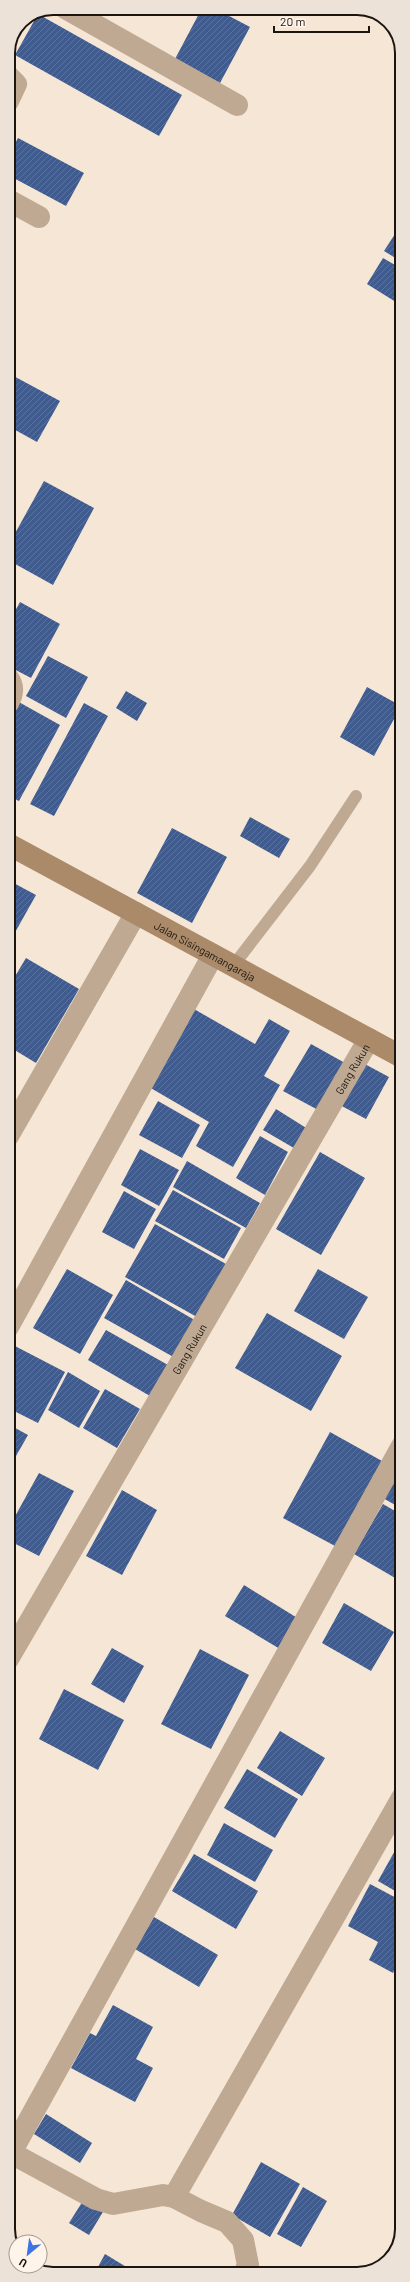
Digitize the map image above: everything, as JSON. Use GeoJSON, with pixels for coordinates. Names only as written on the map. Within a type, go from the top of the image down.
{"type":"FeatureCollection","features":[{"type":"Feature","properties":{"kind":"street"},"geometry":{"type":"LineString","coordinates":[[77,15],[237,105]]}},
{"type":"Feature","properties":{"kind":"street"},"geometry":{"type":"LineString","coordinates":[[15,204],[39,217]]}},
{"type":"Feature","properties":{"kind":"street","name":"Jalan Sisingamangaraja"},"geometry":{"type":"LineString","coordinates":[[15,848],[395,1053]]}},
{"type":"Feature","properties":{"kind":"street"},"geometry":{"type":"LineString","coordinates":[[15,1124],[136,913]]}},
{"type":"Feature","properties":{"kind":"street"},"geometry":{"type":"LineString","coordinates":[[15,1314],[213,955]]}},
{"type":"Feature","properties":{"kind":"street","name":"Gang Rukun"},"geometry":{"type":"LineString","coordinates":[[15,1647],[369,1039]]}},
{"type":"Feature","properties":{"kind":"street"},"geometry":{"type":"LineString","coordinates":[[15,2147],[395,1459]]}},
{"type":"Feature","properties":{"kind":"street"},"geometry":{"type":"LineString","coordinates":[[174,2197],[395,1810]]}},
{"type":"Feature","properties":{"kind":"street"},"geometry":{"type":"LineString","coordinates":[[15,2159],[96,2200],[113,2204],[163,2195],[174,2197],[226,2222],[243,2240],[247,2267]]}},
{"type":"Feature","properties":{"kind":"lane"},"geometry":{"type":"LineString","coordinates":[[233,966],[310,866],[356,796]]}},
{"type":"Feature","properties":{"kind":"building"},"geometry":{"type":"Polygon","coordinates":[[[198,15],[227,15],[250,27],[220,83],[175,59],[198,15]]]}},
{"type":"Feature","properties":{"kind":"building"},"geometry":{"type":"Polygon","coordinates":[[[43,17],[182,95],[159,136],[15,55],[35,20],[43,17]]]}},
{"type":"Feature","properties":{"kind":"building"},"geometry":{"type":"Polygon","coordinates":[[[18,138],[84,173],[66,206],[15,179],[15,144],[18,138]]]}},
{"type":"Feature","properties":{"kind":"building"},"geometry":{"type":"Polygon","coordinates":[[[395,234],[395,258],[384,251],[395,234]]]}},
{"type":"Feature","properties":{"kind":"building"},"geometry":{"type":"Polygon","coordinates":[[[383,258],[395,265],[395,302],[367,284],[383,258]]]}},
{"type":"Feature","properties":{"kind":"building"},"geometry":{"type":"Polygon","coordinates":[[[15,377],[60,401],[37,442],[15,430],[15,377]]]}},
{"type":"Feature","properties":{"kind":"building"},"geometry":{"type":"Polygon","coordinates":[[[44,481],[94,508],[53,585],[15,564],[15,533],[44,481]]]}},
{"type":"Feature","properties":{"kind":"building"},"geometry":{"type":"Polygon","coordinates":[[[20,602],[60,624],[31,678],[15,670],[15,611],[20,602]]]}},
{"type":"Feature","properties":{"kind":"building"},"geometry":{"type":"Polygon","coordinates":[[[48,656],[88,677],[66,718],[26,696],[48,656]]]}},
{"type":"Feature","properties":{"kind":"building"},"geometry":{"type":"Polygon","coordinates":[[[367,687],[395,703],[395,717],[374,756],[340,737],[367,687]]]}},
{"type":"Feature","properties":{"kind":"building"},"geometry":{"type":"Polygon","coordinates":[[[126,691],[147,703],[137,721],[116,708],[126,691]]]}},
{"type":"Feature","properties":{"kind":"building"},"geometry":{"type":"Polygon","coordinates":[[[17,701],[60,725],[19,801],[15,799],[15,705],[17,701]]]}},
{"type":"Feature","properties":{"kind":"building"},"geometry":{"type":"Polygon","coordinates":[[[84,703],[108,716],[54,816],[30,804],[84,703]]]}},
{"type":"Feature","properties":{"kind":"building"},"geometry":{"type":"Polygon","coordinates":[[[250,817],[290,839],[279,858],[240,836],[250,817]]]}},
{"type":"Feature","properties":{"kind":"building"},"geometry":{"type":"Polygon","coordinates":[[[172,828],[227,857],[192,923],[137,893],[172,828]]]}},
{"type":"Feature","properties":{"kind":"building"},"geometry":{"type":"Polygon","coordinates":[[[15,884],[36,895],[15,932],[15,884]]]}},
{"type":"Feature","properties":{"kind":"building"},"geometry":{"type":"Polygon","coordinates":[[[26,958],[79,989],[36,1063],[15,1050],[15,976],[26,958]]]}},
{"type":"Feature","properties":{"kind":"building"},"geometry":{"type":"Polygon","coordinates":[[[194,1009],[255,1044],[269,1019],[290,1031],[264,1076],[280,1085],[233,1167],[196,1146],[209,1122],[149,1087],[194,1009]]]}},
{"type":"Feature","properties":{"kind":"building"},"geometry":{"type":"Polygon","coordinates":[[[311,1044],[345,1063],[318,1110],[283,1091],[311,1044]]]}},
{"type":"Feature","properties":{"kind":"building"},"geometry":{"type":"Polygon","coordinates":[[[361,1062],[389,1077],[366,1119],[338,1104],[361,1062]]]}},
{"type":"Feature","properties":{"kind":"building"},"geometry":{"type":"Polygon","coordinates":[[[158,1101],[200,1125],[182,1158],[139,1135],[158,1101]]]}},
{"type":"Feature","properties":{"kind":"building"},"geometry":{"type":"Polygon","coordinates":[[[276,1109],[311,1131],[299,1151],[263,1130],[276,1109]]]}},
{"type":"Feature","properties":{"kind":"building"},"geometry":{"type":"Polygon","coordinates":[[[260,1136],[288,1152],[265,1195],[236,1178],[260,1136]]]}},
{"type":"Feature","properties":{"kind":"building"},"geometry":{"type":"Polygon","coordinates":[[[140,1149],[179,1170],[159,1206],[121,1185],[140,1149]]]}},
{"type":"Feature","properties":{"kind":"building"},"geometry":{"type":"Polygon","coordinates":[[[320,1152],[365,1178],[321,1255],[276,1229],[320,1152]]]}},
{"type":"Feature","properties":{"kind":"building"},"geometry":{"type":"Polygon","coordinates":[[[187,1161],[260,1203],[246,1228],[173,1187],[187,1161]]]}},
{"type":"Feature","properties":{"kind":"building"},"geometry":{"type":"Polygon","coordinates":[[[173,1190],[241,1228],[224,1259],[155,1221],[173,1190]]]}},
{"type":"Feature","properties":{"kind":"building"},"geometry":{"type":"Polygon","coordinates":[[[124,1191],[156,1209],[134,1249],[102,1232],[124,1191]]]}},
{"type":"Feature","properties":{"kind":"building"},"geometry":{"type":"Polygon","coordinates":[[[155,1224],[226,1264],[197,1317],[125,1277],[155,1224]]]}},
{"type":"Feature","properties":{"kind":"building"},"geometry":{"type":"Polygon","coordinates":[[[67,1269],[113,1295],[80,1354],[33,1328],[67,1269]]]}},
{"type":"Feature","properties":{"kind":"building"},"geometry":{"type":"Polygon","coordinates":[[[318,1269],[368,1297],[344,1339],[294,1311],[318,1269]]]}},
{"type":"Feature","properties":{"kind":"building"},"geometry":{"type":"Polygon","coordinates":[[[126,1280],[198,1322],[177,1359],[104,1318],[126,1280]]]}},
{"type":"Feature","properties":{"kind":"building"},"geometry":{"type":"Polygon","coordinates":[[[267,1313],[342,1356],[311,1411],[235,1368],[267,1313]]]}},
{"type":"Feature","properties":{"kind":"building"},"geometry":{"type":"Polygon","coordinates":[[[106,1330],[168,1365],[150,1396],[88,1360],[106,1330]]]}},
{"type":"Feature","properties":{"kind":"building"},"geometry":{"type":"Polygon","coordinates":[[[15,1346],[65,1372],[38,1423],[15,1412],[15,1346]]]}},
{"type":"Feature","properties":{"kind":"building"},"geometry":{"type":"Polygon","coordinates":[[[68,1372],[100,1391],[79,1428],[48,1410],[68,1372]]]}},
{"type":"Feature","properties":{"kind":"building"},"geometry":{"type":"Polygon","coordinates":[[[105,1389],[140,1409],[117,1448],[83,1428],[105,1389]]]}},
{"type":"Feature","properties":{"kind":"building"},"geometry":{"type":"Polygon","coordinates":[[[15,1428],[28,1435],[15,1458],[15,1428]]]}},
{"type":"Feature","properties":{"kind":"building"},"geometry":{"type":"Polygon","coordinates":[[[330,1432],[382,1461],[335,1546],[283,1518],[330,1432]]]}},
{"type":"Feature","properties":{"kind":"building"},"geometry":{"type":"Polygon","coordinates":[[[39,1473],[74,1491],[39,1556],[15,1544],[15,1516],[39,1473]]]}},
{"type":"Feature","properties":{"kind":"building"},"geometry":{"type":"Polygon","coordinates":[[[395,1478],[395,1505],[383,1498],[395,1478]]]}},
{"type":"Feature","properties":{"kind":"building"},"geometry":{"type":"Polygon","coordinates":[[[122,1490],[157,1510],[122,1575],[86,1556],[122,1490]]]}},
{"type":"Feature","properties":{"kind":"building"},"geometry":{"type":"Polygon","coordinates":[[[383,1504],[395,1511],[395,1578],[354,1554],[383,1504]]]}},
{"type":"Feature","properties":{"kind":"building"},"geometry":{"type":"Polygon","coordinates":[[[244,1585],[299,1619],[280,1649],[225,1616],[244,1585]]]}},
{"type":"Feature","properties":{"kind":"building"},"geometry":{"type":"Polygon","coordinates":[[[344,1603],[394,1632],[371,1671],[322,1643],[344,1603]]]}},
{"type":"Feature","properties":{"kind":"building"},"geometry":{"type":"Polygon","coordinates":[[[112,1648],[144,1666],[124,1703],[91,1684],[112,1648]]]}},
{"type":"Feature","properties":{"kind":"building"},"geometry":{"type":"Polygon","coordinates":[[[200,1649],[249,1675],[211,1749],[161,1724],[200,1649]]]}},
{"type":"Feature","properties":{"kind":"building"},"geometry":{"type":"Polygon","coordinates":[[[64,1689],[124,1720],[98,1770],[39,1739],[64,1689]]]}},
{"type":"Feature","properties":{"kind":"building"},"geometry":{"type":"Polygon","coordinates":[[[280,1731],[325,1758],[302,1796],[257,1768],[280,1731]]]}},
{"type":"Feature","properties":{"kind":"building"},"geometry":{"type":"Polygon","coordinates":[[[247,1769],[298,1799],[275,1838],[224,1808],[247,1769]]]}},
{"type":"Feature","properties":{"kind":"building"},"geometry":{"type":"Polygon","coordinates":[[[224,1823],[273,1850],[255,1882],[207,1855],[224,1823]]]}},
{"type":"Feature","properties":{"kind":"building"},"geometry":{"type":"Polygon","coordinates":[[[395,1851],[395,1891],[378,1881],[395,1851]]]}},
{"type":"Feature","properties":{"kind":"building"},"geometry":{"type":"Polygon","coordinates":[[[194,1854],[258,1891],[236,1929],[172,1891],[194,1854]]]}},
{"type":"Feature","properties":{"kind":"building"},"geometry":{"type":"Polygon","coordinates":[[[370,1884],[395,1897],[395,1969],[393,1973],[369,1960],[378,1942],[348,1926],[370,1884]]]}},
{"type":"Feature","properties":{"kind":"building"},"geometry":{"type":"Polygon","coordinates":[[[154,1917],[218,1955],[199,1987],[135,1949],[154,1917]]]}},
{"type":"Feature","properties":{"kind":"building"},"geometry":{"type":"Polygon","coordinates":[[[113,2005],[153,2027],[136,2059],[153,2068],[135,2102],[71,2068],[90,2033],[96,2036],[113,2005]]]}},
{"type":"Feature","properties":{"kind":"building"},"geometry":{"type":"Polygon","coordinates":[[[46,2114],[92,2143],[80,2163],[34,2134],[46,2114]]]}},
{"type":"Feature","properties":{"kind":"building"},"geometry":{"type":"Polygon","coordinates":[[[261,2162],[300,2184],[270,2237],[232,2215],[261,2162]]]}},
{"type":"Feature","properties":{"kind":"building"},"geometry":{"type":"Polygon","coordinates":[[[303,2187],[327,2201],[301,2247],[277,2234],[303,2187]]]}},
{"type":"Feature","properties":{"kind":"building"},"geometry":{"type":"Polygon","coordinates":[[[86,2196],[106,2207],[89,2235],[69,2223],[86,2196]]]}},
{"type":"Feature","properties":{"kind":"building"},"geometry":{"type":"Polygon","coordinates":[[[105,2254],[126,2267],[98,2267],[105,2254]]]}}]}
